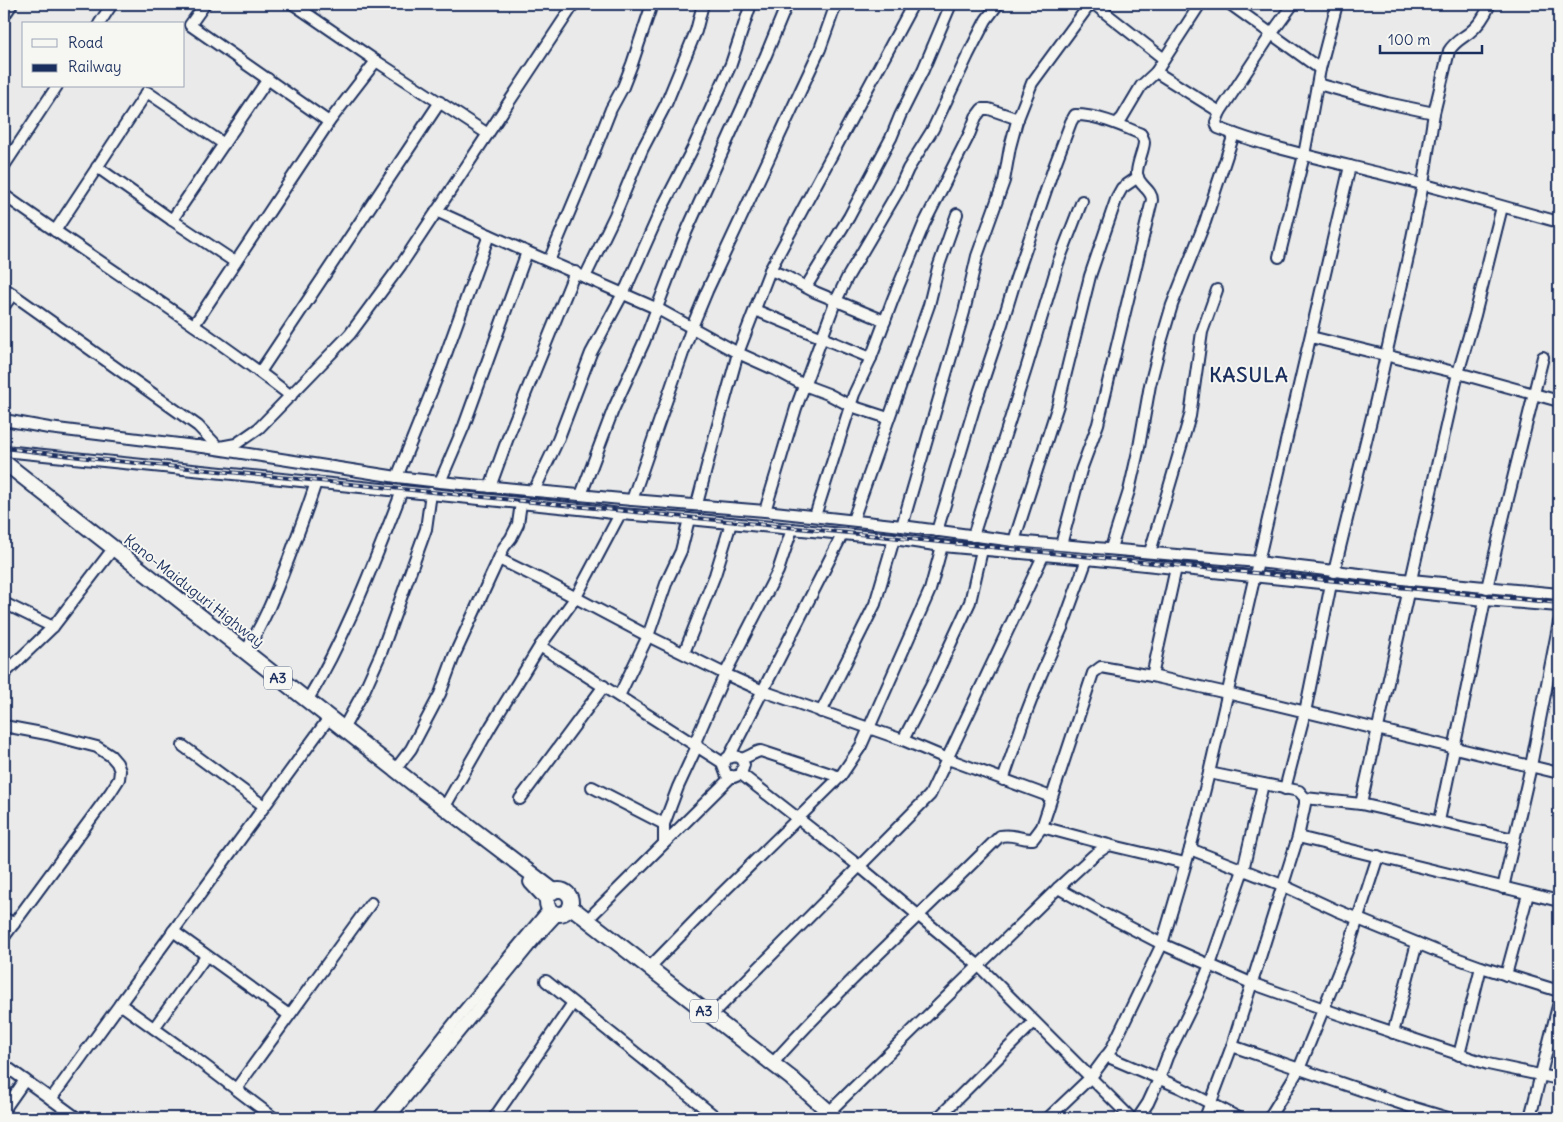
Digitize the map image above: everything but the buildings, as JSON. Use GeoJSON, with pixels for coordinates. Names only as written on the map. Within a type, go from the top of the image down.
{"type":"FeatureCollection","features":[{"type":"Feature","properties":{"kind":"highway","name":"Kano-Maiduguri Highway"},"geometry":{"type":"LineString","coordinates":[[4,462],[344,729],[413,787],[444,808],[557,906],[594,932],[830,1116]]}},
{"type":"Feature","properties":{"kind":"highway","name":"Kano-Maiduguri Highway"},"geometry":{"type":"LineString","coordinates":[[4,472],[326,722],[413,787],[557,906],[588,919],[810,1094],[830,1116]]}},
{"type":"Feature","properties":{"kind":"street"},"geometry":{"type":"LineString","coordinates":[[100,22],[112,4]]}},
{"type":"Feature","properties":{"kind":"street"},"geometry":{"type":"LineString","coordinates":[[205,4],[190,25],[329,122]]}},
{"type":"Feature","properties":{"kind":"street"},"geometry":{"type":"LineString","coordinates":[[198,446],[218,447],[236,444],[255,432],[350,334],[400,265],[574,4]]}},
{"type":"Feature","properties":{"kind":"street"},"geometry":{"type":"LineString","coordinates":[[549,261],[611,109],[623,87],[652,4]]}},
{"type":"Feature","properties":{"kind":"street"},"geometry":{"type":"LineString","coordinates":[[585,277],[615,215],[642,150],[669,97],[696,31],[704,4]]}},
{"type":"Feature","properties":{"kind":"street"},"geometry":{"type":"LineString","coordinates":[[534,491],[558,440],[591,353],[623,294],[731,64],[751,4]]}},
{"type":"Feature","properties":{"kind":"street"},"geometry":{"type":"LineString","coordinates":[[581,495],[613,410],[658,309],[684,237],[787,4]]}},
{"type":"Feature","properties":{"kind":"street"},"geometry":{"type":"LineString","coordinates":[[632,500],[692,327],[820,49],[836,4]]}},
{"type":"Feature","properties":{"kind":"street"},"geometry":{"type":"LineString","coordinates":[[697,504],[738,353],[770,270],[913,4]]}},
{"type":"Feature","properties":{"kind":"street"},"geometry":{"type":"LineString","coordinates":[[806,287],[849,217],[891,138],[951,4]]}},
{"type":"Feature","properties":{"kind":"street"},"geometry":{"type":"LineString","coordinates":[[765,510],[787,435],[836,300],[898,191],[908,169],[933,129],[986,20],[998,4]]}},
{"type":"Feature","properties":{"kind":"street"},"geometry":{"type":"LineString","coordinates":[[902,526],[964,312],[977,256],[1004,181],[1010,147],[1018,119],[1032,83],[1090,4]]}},
{"type":"Feature","properties":{"kind":"street"},"geometry":{"type":"LineString","coordinates":[[1094,4],[1164,59]]}},
{"type":"Feature","properties":{"kind":"street"},"geometry":{"type":"LineString","coordinates":[[1117,123],[1141,86],[1156,72],[1200,4]]}},
{"type":"Feature","properties":{"kind":"street"},"geometry":{"type":"LineString","coordinates":[[1230,4],[1320,69]]}},
{"type":"Feature","properties":{"kind":"street"},"geometry":{"type":"LineString","coordinates":[[1293,4],[1220,112],[1216,122],[1218,128],[1304,155],[1423,184],[1559,222]]}},
{"type":"Feature","properties":{"kind":"street"},"geometry":{"type":"LineString","coordinates":[[1279,257],[1304,155],[1320,69],[1337,4]]}},
{"type":"Feature","properties":{"kind":"street"},"geometry":{"type":"LineString","coordinates":[[1334,572],[1408,257],[1423,184],[1434,112],[1449,51],[1452,44],[1471,32],[1490,4]]}},
{"type":"Feature","properties":{"kind":"street"},"geometry":{"type":"LineString","coordinates":[[297,5],[376,61],[488,134]]}},
{"type":"Feature","properties":{"kind":"street"},"geometry":{"type":"LineString","coordinates":[[194,325],[329,122],[376,61]]}},
{"type":"Feature","properties":{"kind":"street"},"geometry":{"type":"LineString","coordinates":[[1156,72],[1220,112]]}},
{"type":"Feature","properties":{"kind":"street"},"geometry":{"type":"LineString","coordinates":[[172,220],[268,79]]}},
{"type":"Feature","properties":{"kind":"street"},"geometry":{"type":"LineString","coordinates":[[1318,84],[1386,103],[1434,112]]}},
{"type":"Feature","properties":{"kind":"street"},"geometry":{"type":"LineString","coordinates":[[4,166],[56,88]]}},
{"type":"Feature","properties":{"kind":"street"},"geometry":{"type":"LineString","coordinates":[[55,232],[147,92],[224,144]]}},
{"type":"Feature","properties":{"kind":"street"},"geometry":{"type":"LineString","coordinates":[[260,372],[440,102]]}},
{"type":"Feature","properties":{"kind":"street"},"geometry":{"type":"LineString","coordinates":[[815,516],[851,406],[893,299],[924,224],[970,135],[976,117],[982,109],[989,109],[1018,119]]}},
{"type":"Feature","properties":{"kind":"street"},"geometry":{"type":"LineString","coordinates":[[938,531],[974,405],[1025,251],[1071,122],[1075,115],[1085,115],[1117,123],[1141,134],[1144,142],[1137,173],[1152,196],[1151,210],[1098,424],[1081,470],[1061,545]]}},
{"type":"Feature","properties":{"kind":"street"},"geometry":{"type":"LineString","coordinates":[[1111,548],[1129,491],[1150,384],[1161,342],[1172,306],[1205,222],[1234,134]]}},
{"type":"Feature","properties":{"kind":"street"},"geometry":{"type":"LineString","coordinates":[[1048,1118],[1091,1078],[1111,1050],[1162,944],[1190,849],[1209,773],[1350,166]]}},
{"type":"Feature","properties":{"kind":"street"},"geometry":{"type":"LineString","coordinates":[[97,167],[235,262]]}},
{"type":"Feature","properties":{"kind":"street"},"geometry":{"type":"LineString","coordinates":[[1014,541],[1058,405],[1090,276],[1107,226],[1122,188],[1138,177]]}},
{"type":"Feature","properties":{"kind":"street"},"geometry":{"type":"LineString","coordinates":[[4,195],[55,232],[194,325],[291,396]]}},
{"type":"Feature","properties":{"kind":"street"},"geometry":{"type":"LineString","coordinates":[[973,536],[1058,263],[1082,202]]}},
{"type":"Feature","properties":{"kind":"street"},"geometry":{"type":"LineString","coordinates":[[1411,580],[1458,373],[1475,316],[1502,207]]}},
{"type":"Feature","properties":{"kind":"street"},"geometry":{"type":"LineString","coordinates":[[436,211],[658,309],[738,353],[804,385],[828,394],[851,406],[888,418]]}},
{"type":"Feature","properties":{"kind":"street"},"geometry":{"type":"LineString","coordinates":[[852,520],[929,305],[938,268],[957,214]]}},
{"type":"Feature","properties":{"kind":"street"},"geometry":{"type":"LineString","coordinates":[[397,477],[445,356],[489,235]]}},
{"type":"Feature","properties":{"kind":"street"},"geometry":{"type":"LineString","coordinates":[[440,482],[464,426],[527,252]]}},
{"type":"Feature","properties":{"kind":"street"},"geometry":{"type":"LineString","coordinates":[[770,270],[815,292],[885,322]]}},
{"type":"Feature","properties":{"kind":"street"},"geometry":{"type":"LineString","coordinates":[[490,487],[510,432],[575,272]]}},
{"type":"Feature","properties":{"kind":"street"},"geometry":{"type":"LineString","coordinates":[[4,288],[198,426],[218,447]]}},
{"type":"Feature","properties":{"kind":"street"},"geometry":{"type":"LineString","coordinates":[[1150,552],[1190,416],[1202,332],[1217,290]]}},
{"type":"Feature","properties":{"kind":"street"},"geometry":{"type":"LineString","coordinates":[[4,306],[13,294]]}},
{"type":"Feature","properties":{"kind":"street"},"geometry":{"type":"LineString","coordinates":[[754,310],[871,358]]}},
{"type":"Feature","properties":{"kind":"street"},"geometry":{"type":"LineString","coordinates":[[1311,337],[1458,373],[1559,401]]}},
{"type":"Feature","properties":{"kind":"street"},"geometry":{"type":"LineString","coordinates":[[1488,588],[1503,519],[1544,357]]}},
{"type":"Feature","properties":{"kind":"street"},"geometry":{"type":"LineString","coordinates":[[4,420],[49,428],[198,446],[440,482],[765,510],[1014,541],[1258,562],[1334,572],[1559,594]]}},
{"type":"Feature","properties":{"kind":"street"},"geometry":{"type":"LineString","coordinates":[[4,450],[620,514],[731,523],[1408,593],[1559,606]]}},
{"type":"Feature","properties":{"kind":"street"},"geometry":{"type":"LineString","coordinates":[[245,652],[269,610],[309,506],[316,482]]}},
{"type":"Feature","properties":{"kind":"street"},"geometry":{"type":"LineString","coordinates":[[307,701],[326,669],[355,606],[402,491]]}},
{"type":"Feature","properties":{"kind":"street"},"geometry":{"type":"LineString","coordinates":[[344,729],[381,653],[426,529],[431,494]]}},
{"type":"Feature","properties":{"kind":"street"},"geometry":{"type":"LineString","coordinates":[[395,770],[411,749],[436,701],[454,656],[504,547],[512,538],[518,524],[521,503]]}},
{"type":"Feature","properties":{"kind":"street"},"geometry":{"type":"LineString","coordinates":[[444,808],[540,646],[576,597],[620,514]]}},
{"type":"Feature","properties":{"kind":"street"},"geometry":{"type":"LineString","coordinates":[[619,696],[648,636],[667,581],[681,550],[690,519]]}},
{"type":"Feature","properties":{"kind":"street"},"geometry":{"type":"LineString","coordinates":[[684,653],[715,576],[731,523]]}},
{"type":"Feature","properties":{"kind":"street"},"geometry":{"type":"LineString","coordinates":[[664,842],[664,824],[678,787],[697,746],[696,740],[725,674],[778,571],[792,529]]}},
{"type":"Feature","properties":{"kind":"street"},"geometry":{"type":"LineString","coordinates":[[842,535],[726,760],[724,772],[736,775],[798,818],[979,966],[1131,1118]]}},
{"type":"Feature","properties":{"kind":"street"},"geometry":{"type":"LineString","coordinates":[[821,712],[875,604],[894,539]]}},
{"type":"Feature","properties":{"kind":"street"},"geometry":{"type":"LineString","coordinates":[[649,968],[840,777],[861,746],[930,590],[942,546]]}},
{"type":"Feature","properties":{"kind":"street"},"geometry":{"type":"LineString","coordinates":[[903,740],[932,686],[970,602],[982,550]]}},
{"type":"Feature","properties":{"kind":"street"},"geometry":{"type":"LineString","coordinates":[[4,674],[54,627],[110,554]]}},
{"type":"Feature","properties":{"kind":"street"},"geometry":{"type":"LineString","coordinates":[[710,1016],[930,795],[1043,556]]}},
{"type":"Feature","properties":{"kind":"street"},"geometry":{"type":"LineString","coordinates":[[500,559],[648,636],[763,691],[903,740],[948,760],[1051,797]]}},
{"type":"Feature","properties":{"kind":"street"},"geometry":{"type":"LineString","coordinates":[[1003,780],[1024,719],[1062,628],[1087,559]]}},
{"type":"Feature","properties":{"kind":"street"},"geometry":{"type":"LineString","coordinates":[[1152,676],[1176,568]]}},
{"type":"Feature","properties":{"kind":"street"},"geometry":{"type":"LineString","coordinates":[[1285,789],[1306,712],[1331,584]]}},
{"type":"Feature","properties":{"kind":"street"},"geometry":{"type":"LineString","coordinates":[[1361,804],[1408,593]]}},
{"type":"Feature","properties":{"kind":"street"},"geometry":{"type":"LineString","coordinates":[[1439,821],[1485,600]]}},
{"type":"Feature","properties":{"kind":"street"},"geometry":{"type":"LineString","coordinates":[[4,603],[54,627]]}},
{"type":"Feature","properties":{"kind":"street"},"geometry":{"type":"LineString","coordinates":[[1503,888],[1531,766],[1559,622]]}},
{"type":"Feature","properties":{"kind":"street"},"geometry":{"type":"LineString","coordinates":[[540,646],[697,746],[726,760],[736,756],[741,759],[744,768],[664,842],[588,919]]}},
{"type":"Feature","properties":{"kind":"street"},"geometry":{"type":"LineString","coordinates":[[772,1064],[862,970],[1000,836],[1009,834],[1026,840],[1033,839],[1042,827],[1093,673],[1101,667],[1227,693],[1559,772]]}},
{"type":"Feature","properties":{"kind":"street"},"geometry":{"type":"LineString","coordinates":[[520,799],[604,686]]}},
{"type":"Feature","properties":{"kind":"street"},"geometry":{"type":"LineString","coordinates":[[51,1099],[326,722]]}},
{"type":"Feature","properties":{"kind":"street"},"geometry":{"type":"LineString","coordinates":[[4,726],[47,734],[97,747],[117,762],[120,771],[119,779],[110,793],[4,937]]}},
{"type":"Feature","properties":{"kind":"street"},"geometry":{"type":"LineString","coordinates":[[183,746],[264,806]]}},
{"type":"Feature","properties":{"kind":"street"},"geometry":{"type":"LineString","coordinates":[[741,759],[761,751],[840,777]]}},
{"type":"Feature","properties":{"kind":"street"},"geometry":{"type":"LineString","coordinates":[[1209,773],[1299,791],[1306,798],[1361,804],[1514,839]]}},
{"type":"Feature","properties":{"kind":"street"},"geometry":{"type":"LineString","coordinates":[[1138,1118],[1159,1079],[1167,1057],[1210,965],[1243,870],[1263,784]]}},
{"type":"Feature","properties":{"kind":"street"},"geometry":{"type":"LineString","coordinates":[[592,787],[664,824]]}},
{"type":"Feature","properties":{"kind":"street"},"geometry":{"type":"LineString","coordinates":[[1206,1118],[1232,1046],[1298,837],[1306,798]]}},
{"type":"Feature","properties":{"kind":"street"},"geometry":{"type":"LineString","coordinates":[[1042,827],[1185,863]]}},
{"type":"Feature","properties":{"kind":"street"},"geometry":{"type":"LineString","coordinates":[[1298,837],[1559,901]]}},
{"type":"Feature","properties":{"kind":"street"},"geometry":{"type":"LineString","coordinates":[[830,1116],[1058,888],[1094,855],[1109,845]]}},
{"type":"Feature","properties":{"kind":"street"},"geometry":{"type":"LineString","coordinates":[[1190,849],[1282,885],[1417,943],[1481,967],[1559,991]]}},
{"type":"Feature","properties":{"kind":"street"},"geometry":{"type":"LineString","coordinates":[[1269,1118],[1299,1068],[1324,1009],[1349,946],[1378,856]]}},
{"type":"Feature","properties":{"kind":"street"},"geometry":{"type":"LineString","coordinates":[[1058,888],[1112,919],[1162,944],[1251,982],[1459,1055],[1488,1064],[1559,1079]]}},
{"type":"Feature","properties":{"kind":"street"},"geometry":{"type":"LineString","coordinates":[[1506,975],[1528,894]]}},
{"type":"Feature","properties":{"kind":"street"},"geometry":{"type":"LineString","coordinates":[[236,1089],[371,903]]}},
{"type":"Feature","properties":{"kind":"street"},"geometry":{"type":"LineString","coordinates":[[378,1118],[462,1013],[557,906]]}},
{"type":"Feature","properties":{"kind":"street"},"geometry":{"type":"LineString","coordinates":[[389,1118],[516,961],[557,906]]}},
{"type":"Feature","properties":{"kind":"street"},"geometry":{"type":"LineString","coordinates":[[4,918],[14,924]]}},
{"type":"Feature","properties":{"kind":"street"},"geometry":{"type":"LineString","coordinates":[[173,931],[290,1015]]}},
{"type":"Feature","properties":{"kind":"street"},"geometry":{"type":"LineString","coordinates":[[1393,1033],[1417,943]]}},
{"type":"Feature","properties":{"kind":"street"},"geometry":{"type":"LineString","coordinates":[[154,1028],[206,956]]}},
{"type":"Feature","properties":{"kind":"street"},"geometry":{"type":"LineString","coordinates":[[1459,1055],[1481,967]]}},
{"type":"Feature","properties":{"kind":"street"},"geometry":{"type":"LineString","coordinates":[[546,981],[717,1118]]}},
{"type":"Feature","properties":{"kind":"street"},"geometry":{"type":"LineString","coordinates":[[1530,1118],[1559,1002]]}},
{"type":"Feature","properties":{"kind":"street"},"geometry":{"type":"LineString","coordinates":[[494,1118],[573,1003]]}},
{"type":"Feature","properties":{"kind":"street"},"geometry":{"type":"LineString","coordinates":[[120,1004],[274,1118]]}},
{"type":"Feature","properties":{"kind":"street"},"geometry":{"type":"LineString","coordinates":[[938,1118],[1034,1022]]}},
{"type":"Feature","properties":{"kind":"street"},"geometry":{"type":"LineString","coordinates":[[1232,1046],[1448,1118]]}},
{"type":"Feature","properties":{"kind":"street"},"geometry":{"type":"LineString","coordinates":[[1106,1056],[1211,1103],[1239,1118]]}},
{"type":"Feature","properties":{"kind":"street"},"geometry":{"type":"LineString","coordinates":[[4,1065],[76,1118]]}},
{"type":"Feature","properties":{"kind":"street"},"geometry":{"type":"LineString","coordinates":[[4,1110],[25,1080]]}},
{"type":"Feature","properties":{"kind":"street"},"geometry":{"type":"LineString","coordinates":[[1408,1118],[1411,1107]]}},
{"type":"Feature","properties":{"kind":"railway"},"geometry":{"type":"LineString","coordinates":[[4,448],[96,459],[1559,603]]}},
{"type":"Feature","properties":{"kind":"district","name":"KASULA"},"geometry":{"type":"Point","coordinates":[1249,375]}}]}
